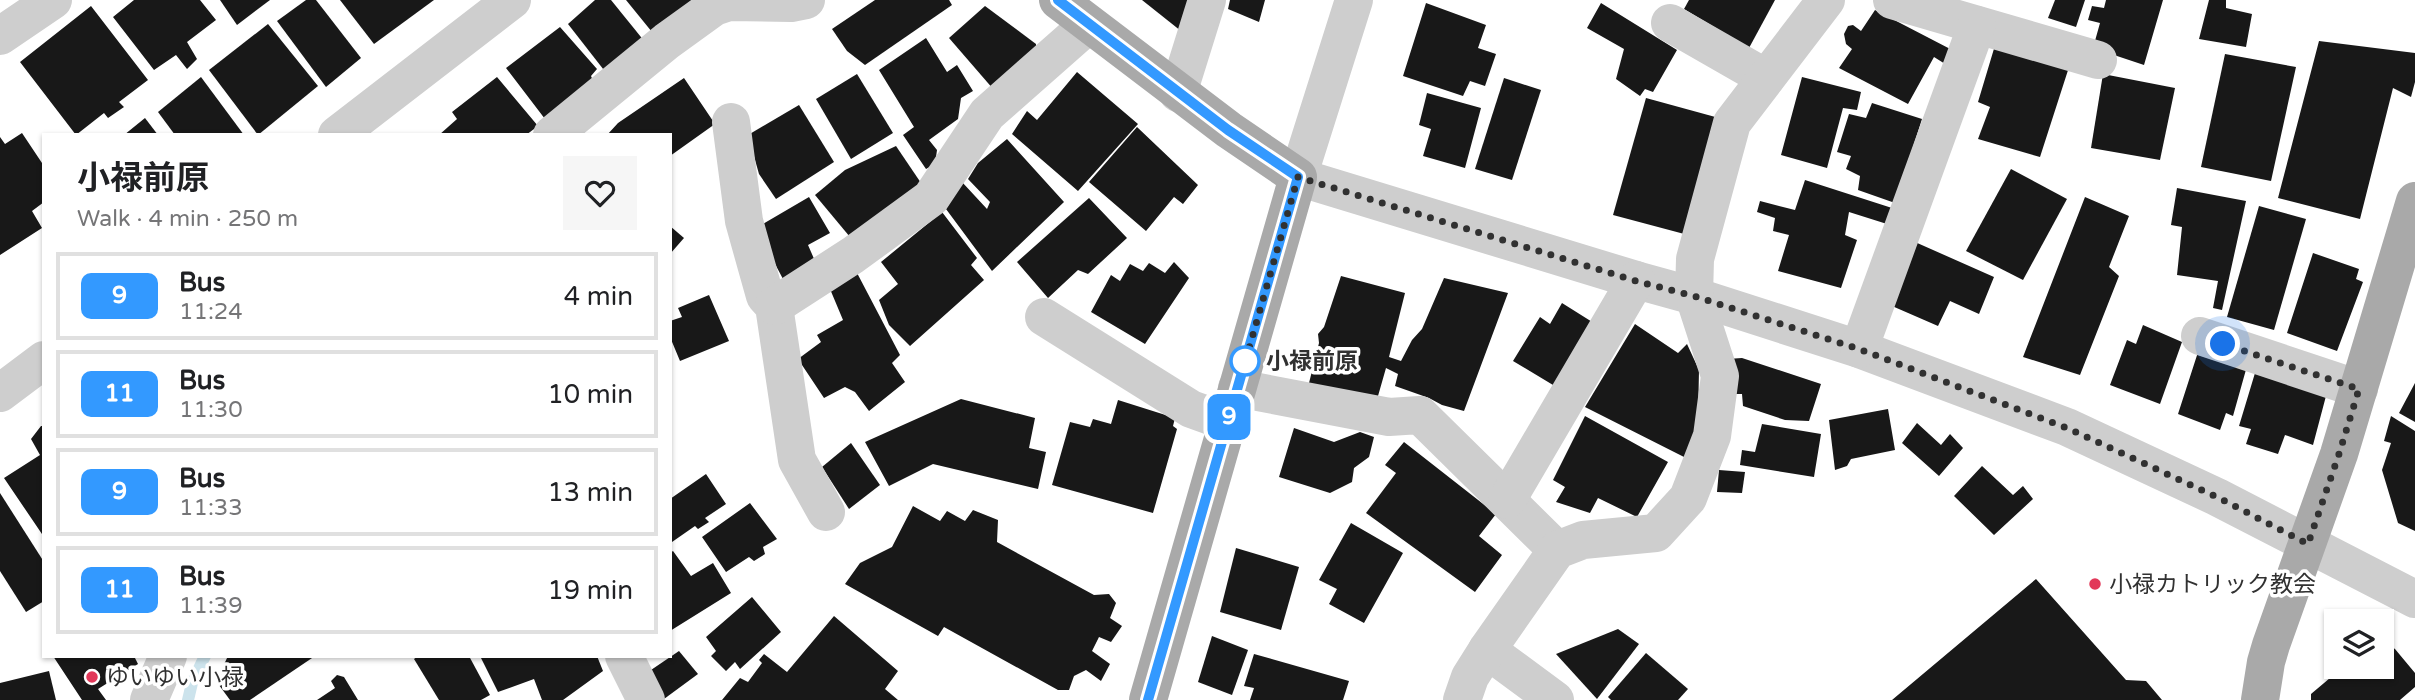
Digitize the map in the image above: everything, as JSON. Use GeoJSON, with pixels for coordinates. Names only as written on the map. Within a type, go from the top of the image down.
{"type":"FeatureCollection","features":[{"type":"Feature","properties":{"kind":"main road"},"geometry":{"type":"LineString","coordinates":[[1058,0],[1228,130],[1298,177],[1148,700]]}},
{"type":"Feature","properties":{"kind":"main road"},"geometry":{"type":"LineString","coordinates":[[2260,700],[2271,645],[2339,454],[2413,213]]}},
{"type":"Feature","properties":{"kind":"street"},"geometry":{"type":"LineString","coordinates":[[0,36],[53,0]]}},
{"type":"Feature","properties":{"kind":"street"},"geometry":{"type":"LineString","coordinates":[[340,133],[512,0]]}},
{"type":"Feature","properties":{"kind":"street"},"geometry":{"type":"LineString","coordinates":[[554,133],[667,41],[714,7],[729,2],[791,3],[806,0]]}},
{"type":"Feature","properties":{"kind":"street"},"geometry":{"type":"LineString","coordinates":[[1178,93],[1207,0]]}},
{"type":"Feature","properties":{"kind":"street"},"geometry":{"type":"LineString","coordinates":[[1354,0],[1298,177],[1636,281],[1694,296],[1859,349],[2067,428],[2217,497],[2415,599]]}},
{"type":"Feature","properties":{"kind":"street"},"geometry":{"type":"LineString","coordinates":[[1462,700],[1470,677],[1487,650],[1557,550],[1583,540],[1656,533],[1688,498],[1712,436],[1720,376],[1694,296],[1695,259],[1732,123],[1826,0]]}},
{"type":"Feature","properties":{"kind":"street"},"geometry":{"type":"LineString","coordinates":[[1892,0],[2098,60]]}},
{"type":"Feature","properties":{"kind":"street"},"geometry":{"type":"LineString","coordinates":[[1670,23],[1766,78]]}},
{"type":"Feature","properties":{"kind":"street"},"geometry":{"type":"LineString","coordinates":[[774,306],[853,255],[930,198],[987,114],[1089,24]]}},
{"type":"Feature","properties":{"kind":"street"},"geometry":{"type":"LineString","coordinates":[[1859,349],[1977,25]]}},
{"type":"Feature","properties":{"kind":"street"},"geometry":{"type":"LineString","coordinates":[[731,122],[744,221],[765,296],[774,306],[797,460],[827,512]]}},
{"type":"Feature","properties":{"kind":"street"},"geometry":{"type":"LineString","coordinates":[[1507,500],[1636,281]]}},
{"type":"Feature","properties":{"kind":"street"},"geometry":{"type":"LineString","coordinates":[[1044,317],[1191,409],[1232,405],[1389,417],[1420,415],[1557,550]]}},
{"type":"Feature","properties":{"kind":"street"},"geometry":{"type":"LineString","coordinates":[[2200,336],[2359,389]]}},
{"type":"Feature","properties":{"kind":"street"},"geometry":{"type":"LineString","coordinates":[[0,393],[42,362]]}},
{"type":"Feature","properties":{"kind":"street"},"geometry":{"type":"LineString","coordinates":[[1487,650],[1555,700]]}},
{"type":"Feature","properties":{"kind":"street"},"geometry":{"type":"LineString","coordinates":[[149,700],[167,658]]}},
{"type":"Feature","properties":{"kind":"street"},"geometry":{"type":"LineString","coordinates":[[625,658],[646,700]]}},
{"type":"Feature","properties":{"kind":"building"},"geometry":{"type":"Polygon","coordinates":[[[134,0],[200,0],[216,20],[187,42],[197,59],[187,69],[176,55],[154,70],[113,17],[134,0]]]}},
{"type":"Feature","properties":{"kind":"building"},"geometry":{"type":"Polygon","coordinates":[[[220,0],[270,0],[237,25],[220,0]]]}},
{"type":"Feature","properties":{"kind":"building"},"geometry":{"type":"Polygon","coordinates":[[[306,0],[316,0],[361,58],[326,87],[277,21],[306,0]]]}},
{"type":"Feature","properties":{"kind":"building"},"geometry":{"type":"Polygon","coordinates":[[[340,0],[434,0],[374,44],[340,0]]]}},
{"type":"Feature","properties":{"kind":"building"},"geometry":{"type":"Polygon","coordinates":[[[595,0],[611,0],[645,42],[607,74],[568,24],[595,0]]]}},
{"type":"Feature","properties":{"kind":"building"},"geometry":{"type":"Polygon","coordinates":[[[626,0],[692,0],[652,32],[626,0]]]}},
{"type":"Feature","properties":{"kind":"building"},"geometry":{"type":"Polygon","coordinates":[[[875,0],[949,0],[952,5],[865,65],[847,51],[832,29],[875,0]]]}},
{"type":"Feature","properties":{"kind":"building"},"geometry":{"type":"Polygon","coordinates":[[[1142,0],[1196,0],[1186,35],[1142,0]]]}},
{"type":"Feature","properties":{"kind":"building"},"geometry":{"type":"Polygon","coordinates":[[[1230,0],[1265,0],[1259,22],[1228,9],[1230,0]]]}},
{"type":"Feature","properties":{"kind":"building"},"geometry":{"type":"Polygon","coordinates":[[[1689,0],[1775,0],[1749,48],[1684,9],[1689,0]]]}},
{"type":"Feature","properties":{"kind":"building"},"geometry":{"type":"Polygon","coordinates":[[[2055,0],[2085,0],[2076,27],[2048,18],[2055,0]]]}},
{"type":"Feature","properties":{"kind":"building"},"geometry":{"type":"Polygon","coordinates":[[[2106,0],[2163,0],[2144,65],[2093,48],[2100,23],[2088,20],[2092,6],[2104,8],[2106,0]]]}},
{"type":"Feature","properties":{"kind":"building"},"geometry":{"type":"Polygon","coordinates":[[[2209,0],[2226,0],[2226,8],[2252,14],[2246,47],[2199,39],[2209,0]]]}},
{"type":"Feature","properties":{"kind":"building"},"geometry":{"type":"Polygon","coordinates":[[[1426,3],[1486,25],[1478,48],[1496,54],[1485,86],[1470,81],[1463,96],[1403,76],[1426,3]]]}},
{"type":"Feature","properties":{"kind":"building"},"geometry":{"type":"Polygon","coordinates":[[[1601,3],[1677,50],[1653,92],[1645,89],[1640,96],[1616,79],[1624,49],[1587,28],[1601,3]]]}},
{"type":"Feature","properties":{"kind":"building"},"geometry":{"type":"Polygon","coordinates":[[[91,6],[148,80],[119,102],[124,107],[108,118],[104,113],[79,133],[74,133],[20,62],[91,6]]]}},
{"type":"Feature","properties":{"kind":"building"},"geometry":{"type":"Polygon","coordinates":[[[985,6],[1036,44],[1036,56],[994,90],[949,38],[985,6]]]}},
{"type":"Feature","properties":{"kind":"building"},"geometry":{"type":"Polygon","coordinates":[[[1875,10],[1956,52],[1950,67],[1934,57],[1908,104],[1839,68],[1852,49],[1846,44],[1844,34],[1848,26],[1853,25],[1861,31],[1875,10]]]}},
{"type":"Feature","properties":{"kind":"building"},"geometry":{"type":"Polygon","coordinates":[[[268,24],[318,86],[260,133],[256,133],[209,70],[268,24]]]}},
{"type":"Feature","properties":{"kind":"building"},"geometry":{"type":"Polygon","coordinates":[[[560,27],[597,69],[591,76],[594,83],[545,119],[506,68],[560,27]]]}},
{"type":"Feature","properties":{"kind":"building"},"geometry":{"type":"Polygon","coordinates":[[[926,38],[947,72],[957,65],[973,91],[961,98],[958,119],[929,140],[937,150],[935,164],[926,169],[903,135],[914,127],[879,70],[926,38]]]}},
{"type":"Feature","properties":{"kind":"building"},"geometry":{"type":"Polygon","coordinates":[[[2319,41],[2415,53],[2415,82],[2411,97],[2393,88],[2360,219],[2278,198],[2319,41]]]}},
{"type":"Feature","properties":{"kind":"building"},"geometry":{"type":"Polygon","coordinates":[[[1996,42],[2070,64],[2040,157],[1978,139],[1990,107],[1978,102],[1996,42]]]}},
{"type":"Feature","properties":{"kind":"building"},"geometry":{"type":"Polygon","coordinates":[[[2225,54],[2296,67],[2271,181],[2201,167],[2225,54]]]}},
{"type":"Feature","properties":{"kind":"building"},"geometry":{"type":"Polygon","coordinates":[[[1077,72],[1138,124],[1078,191],[1012,134],[1027,111],[1037,120],[1077,72]]]}},
{"type":"Feature","properties":{"kind":"building"},"geometry":{"type":"Polygon","coordinates":[[[857,74],[893,133],[851,159],[816,99],[857,74]]]}},
{"type":"Feature","properties":{"kind":"building"},"geometry":{"type":"Polygon","coordinates":[[[2103,74],[2175,88],[2160,160],[2091,148],[2103,74]]]}},
{"type":"Feature","properties":{"kind":"building"},"geometry":{"type":"Polygon","coordinates":[[[201,77],[243,133],[174,133],[158,112],[201,77]]]}},
{"type":"Feature","properties":{"kind":"building"},"geometry":{"type":"Polygon","coordinates":[[[497,77],[538,126],[529,133],[441,133],[457,119],[452,112],[497,77]]]}},
{"type":"Feature","properties":{"kind":"building"},"geometry":{"type":"Polygon","coordinates":[[[1802,77],[1861,92],[1857,110],[1843,108],[1827,168],[1781,155],[1802,77]]]}},
{"type":"Feature","properties":{"kind":"building"},"geometry":{"type":"Polygon","coordinates":[[[684,78],[715,124],[672,155],[672,133],[609,133],[618,123],[684,78]]]}},
{"type":"Feature","properties":{"kind":"building"},"geometry":{"type":"Polygon","coordinates":[[[1504,78],[1541,90],[1512,180],[1475,169],[1504,78]]]}},
{"type":"Feature","properties":{"kind":"building"},"geometry":{"type":"Polygon","coordinates":[[[1427,93],[1481,108],[1465,168],[1423,156],[1431,129],[1419,125],[1427,93]]]}},
{"type":"Feature","properties":{"kind":"building"},"geometry":{"type":"Polygon","coordinates":[[[1646,98],[1719,118],[1688,235],[1613,215],[1646,98]]]}},
{"type":"Feature","properties":{"kind":"building"},"geometry":{"type":"Polygon","coordinates":[[[1872,103],[1922,119],[1895,203],[1858,190],[1860,176],[1846,169],[1851,156],[1837,152],[1849,114],[1866,118],[1872,103]]]}},
{"type":"Feature","properties":{"kind":"building"},"geometry":{"type":"Polygon","coordinates":[[[799,105],[834,162],[776,199],[759,174],[748,135],[799,105]]]}},
{"type":"Feature","properties":{"kind":"building"},"geometry":{"type":"Polygon","coordinates":[[[145,118],[156,133],[126,133],[145,118]]]}},
{"type":"Feature","properties":{"kind":"building"},"geometry":{"type":"Polygon","coordinates":[[[1137,127],[1198,185],[1183,204],[1174,197],[1146,231],[1089,182],[1137,127]]]}},
{"type":"Feature","properties":{"kind":"building"},"geometry":{"type":"Polygon","coordinates":[[[22,133],[42,163],[42,204],[32,211],[42,228],[0,255],[0,137],[5,144],[22,133]]]}},
{"type":"Feature","properties":{"kind":"building"},"geometry":{"type":"Polygon","coordinates":[[[1007,139],[1064,202],[992,271],[946,209],[962,182],[987,209],[990,202],[968,179],[978,163],[1007,139]]]}},
{"type":"Feature","properties":{"kind":"building"},"geometry":{"type":"Polygon","coordinates":[[[896,146],[921,183],[850,237],[815,195],[845,170],[896,146]]]}},
{"type":"Feature","properties":{"kind":"building"},"geometry":{"type":"Polygon","coordinates":[[[2011,169],[2067,199],[2023,280],[1966,251],[2011,169]]]}},
{"type":"Feature","properties":{"kind":"building"},"geometry":{"type":"Polygon","coordinates":[[[1805,180],[1892,208],[1887,224],[1849,212],[1845,235],[1857,240],[1841,288],[1778,271],[1789,235],[1773,231],[1775,218],[1757,212],[1760,201],[1795,210],[1805,180]]]}},
{"type":"Feature","properties":{"kind":"building"},"geometry":{"type":"Polygon","coordinates":[[[2177,188],[2246,201],[2222,310],[2213,308],[2218,281],[2177,275],[2182,227],[2171,225],[2177,188]]]}},
{"type":"Feature","properties":{"kind":"building"},"geometry":{"type":"Polygon","coordinates":[[[809,197],[830,233],[808,245],[815,261],[783,279],[756,228],[809,197]]]}},
{"type":"Feature","properties":{"kind":"building"},"geometry":{"type":"Polygon","coordinates":[[[2085,197],[2129,216],[2109,267],[2119,276],[2080,375],[2023,357],[2085,197]]]}},
{"type":"Feature","properties":{"kind":"building"},"geometry":{"type":"Polygon","coordinates":[[[1089,198],[1127,238],[1088,274],[1078,270],[1048,298],[1017,262],[1089,198]]]}},
{"type":"Feature","properties":{"kind":"building"},"geometry":{"type":"Polygon","coordinates":[[[2259,206],[2306,219],[2274,330],[2227,317],[2259,206]]]}},
{"type":"Feature","properties":{"kind":"building"},"geometry":{"type":"Polygon","coordinates":[[[942,212],[977,258],[971,265],[984,280],[910,346],[889,325],[879,300],[898,284],[881,262],[942,212]]]}},
{"type":"Feature","properties":{"kind":"building"},"geometry":{"type":"Polygon","coordinates":[[[672,228],[684,238],[672,252],[672,228]]]}},
{"type":"Feature","properties":{"kind":"building"},"geometry":{"type":"Polygon","coordinates":[[[1915,242],[1994,277],[1979,314],[1950,301],[1938,326],[1892,306],[1915,242]]]}},
{"type":"Feature","properties":{"kind":"building"},"geometry":{"type":"Polygon","coordinates":[[[2313,253],[2359,269],[2356,279],[2363,282],[2337,351],[2287,333],[2313,253]]]}},
{"type":"Feature","properties":{"kind":"building"},"geometry":{"type":"Polygon","coordinates":[[[1174,262],[1189,278],[1145,344],[1091,312],[1111,275],[1120,281],[1130,264],[1143,271],[1149,263],[1165,273],[1174,262]]]}},
{"type":"Feature","properties":{"kind":"building"},"geometry":{"type":"Polygon","coordinates":[[[856,271],[900,355],[892,363],[905,382],[869,411],[855,392],[845,387],[824,398],[798,359],[821,342],[817,335],[843,320],[830,289],[856,271]]]}},
{"type":"Feature","properties":{"kind":"building"},"geometry":{"type":"Polygon","coordinates":[[[1341,276],[1405,293],[1389,357],[1401,361],[1412,340],[1422,329],[1444,278],[1508,293],[1464,411],[1395,386],[1398,374],[1386,368],[1376,403],[1309,383],[1319,343],[1318,334],[1324,327],[1341,276]]]}},
{"type":"Feature","properties":{"kind":"building"},"geometry":{"type":"Polygon","coordinates":[[[709,295],[729,341],[680,361],[672,342],[672,320],[682,317],[678,308],[709,295]]]}},
{"type":"Feature","properties":{"kind":"building"},"geometry":{"type":"Polygon","coordinates":[[[1562,303],[1597,325],[1558,388],[1513,361],[1540,317],[1550,324],[1562,303]]]}},
{"type":"Feature","properties":{"kind":"building"},"geometry":{"type":"Polygon","coordinates":[[[1635,324],[1678,353],[1687,344],[1699,370],[1698,418],[1688,459],[1585,407],[1635,324]]]}},
{"type":"Feature","properties":{"kind":"building"},"geometry":{"type":"Polygon","coordinates":[[[2143,325],[2182,342],[2160,404],[2110,385],[2127,340],[2136,344],[2143,325]]]}},
{"type":"Feature","properties":{"kind":"building"},"geometry":{"type":"Polygon","coordinates":[[[2199,349],[2247,366],[2233,416],[2226,413],[2220,430],[2178,414],[2199,349]]]}},
{"type":"Feature","properties":{"kind":"building"},"geometry":{"type":"Polygon","coordinates":[[[1742,358],[1821,384],[1809,421],[1785,420],[1743,406],[1742,394],[1731,394],[1727,359],[1742,358]]]}},
{"type":"Feature","properties":{"kind":"building"},"geometry":{"type":"Polygon","coordinates":[[[2255,373],[2326,396],[2313,445],[2285,435],[2278,454],[2246,444],[2251,429],[2239,426],[2255,373]]]}},
{"type":"Feature","properties":{"kind":"building"},"geometry":{"type":"Polygon","coordinates":[[[2415,383],[2415,422],[2399,413],[2415,383]]]}},
{"type":"Feature","properties":{"kind":"building"},"geometry":{"type":"Polygon","coordinates":[[[961,399],[1035,418],[1029,448],[1046,452],[1038,489],[933,464],[889,486],[865,442],[961,399]]]}},
{"type":"Feature","properties":{"kind":"building"},"geometry":{"type":"Polygon","coordinates":[[[1118,400],[1175,418],[1173,426],[1177,429],[1153,513],[1052,485],[1070,422],[1090,427],[1093,419],[1111,424],[1118,400]]]}},
{"type":"Feature","properties":{"kind":"building"},"geometry":{"type":"Polygon","coordinates":[[[1888,409],[1895,450],[1851,459],[1847,466],[1835,470],[1829,420],[1888,409]]]}},
{"type":"Feature","properties":{"kind":"building"},"geometry":{"type":"Polygon","coordinates":[[[1585,416],[1668,462],[1637,517],[1598,498],[1590,513],[1556,502],[1565,487],[1553,480],[1585,416]]]}},
{"type":"Feature","properties":{"kind":"building"},"geometry":{"type":"Polygon","coordinates":[[[2391,416],[2415,431],[2415,531],[2398,523],[2382,470],[2391,443],[2384,441],[2391,416]]]}},
{"type":"Feature","properties":{"kind":"building"},"geometry":{"type":"Polygon","coordinates":[[[1917,423],[1941,445],[1950,434],[1963,448],[1939,476],[1902,443],[1917,423]]]}},
{"type":"Feature","properties":{"kind":"building"},"geometry":{"type":"Polygon","coordinates":[[[1762,424],[1821,434],[1814,477],[1740,465],[1742,450],[1755,452],[1762,424]]]}},
{"type":"Feature","properties":{"kind":"building"},"geometry":{"type":"Polygon","coordinates":[[[42,426],[42,534],[4,478],[40,455],[31,439],[42,426]]]}},
{"type":"Feature","properties":{"kind":"building"},"geometry":{"type":"Polygon","coordinates":[[[1294,428],[1334,442],[1360,432],[1374,437],[1369,457],[1354,468],[1352,482],[1330,493],[1279,477],[1294,428]]]}},
{"type":"Feature","properties":{"kind":"building"},"geometry":{"type":"Polygon","coordinates":[[[1404,442],[1496,514],[1479,536],[1502,555],[1475,592],[1366,513],[1396,473],[1385,465],[1404,442]]]}},
{"type":"Feature","properties":{"kind":"building"},"geometry":{"type":"Polygon","coordinates":[[[851,443],[880,485],[849,509],[822,467],[851,443]]]}},
{"type":"Feature","properties":{"kind":"building"},"geometry":{"type":"Polygon","coordinates":[[[1982,466],[2013,495],[2023,486],[2033,499],[1994,535],[1954,496],[1982,466]]]}},
{"type":"Feature","properties":{"kind":"building"},"geometry":{"type":"Polygon","coordinates":[[[1719,470],[1745,472],[1742,493],[1717,492],[1719,470]]]}},
{"type":"Feature","properties":{"kind":"building"},"geometry":{"type":"Polygon","coordinates":[[[706,474],[726,504],[705,518],[709,522],[698,529],[695,526],[672,542],[672,498],[706,474]]]}},
{"type":"Feature","properties":{"kind":"building"},"geometry":{"type":"Polygon","coordinates":[[[0,493],[42,559],[42,602],[26,612],[0,571],[0,493]]]}},
{"type":"Feature","properties":{"kind":"building"},"geometry":{"type":"Polygon","coordinates":[[[750,503],[777,539],[763,547],[765,554],[754,561],[749,557],[726,572],[702,537],[750,503]]]}},
{"type":"Feature","properties":{"kind":"building"},"geometry":{"type":"Polygon","coordinates":[[[913,506],[940,521],[947,511],[965,521],[973,510],[998,520],[997,542],[1094,595],[1109,594],[1116,603],[1110,618],[1122,626],[1111,642],[1099,637],[1092,651],[1110,664],[1101,681],[1086,670],[1074,676],[1069,690],[1058,690],[944,627],[938,636],[845,584],[860,563],[892,547],[913,506]]]}},
{"type":"Feature","properties":{"kind":"building"},"geometry":{"type":"Polygon","coordinates":[[[1351,523],[1403,553],[1364,623],[1329,604],[1337,589],[1319,580],[1351,523]]]}},
{"type":"Feature","properties":{"kind":"building"},"geometry":{"type":"Polygon","coordinates":[[[1236,548],[1299,567],[1281,630],[1220,612],[1236,548]]]}},
{"type":"Feature","properties":{"kind":"building"},"geometry":{"type":"Polygon","coordinates":[[[672,552],[691,576],[713,563],[731,593],[672,630],[672,552]]]}},
{"type":"Feature","properties":{"kind":"building"},"geometry":{"type":"Polygon","coordinates":[[[2036,579],[2126,680],[2146,681],[2162,700],[1892,700],[2036,579]]]}},
{"type":"Feature","properties":{"kind":"building"},"geometry":{"type":"Polygon","coordinates":[[[752,597],[781,632],[740,669],[735,662],[726,671],[711,656],[716,651],[706,637],[752,597]]]}},
{"type":"Feature","properties":{"kind":"building"},"geometry":{"type":"Polygon","coordinates":[[[834,616],[898,671],[885,689],[898,700],[722,700],[740,678],[748,682],[762,663],[759,660],[764,654],[787,672],[834,616]]]}},
{"type":"Feature","properties":{"kind":"building"},"geometry":{"type":"Polygon","coordinates":[[[1618,629],[1639,644],[1597,699],[1556,654],[1618,629]]]}},
{"type":"Feature","properties":{"kind":"building"},"geometry":{"type":"Polygon","coordinates":[[[1212,636],[1248,650],[1232,695],[1198,682],[1212,636]]]}},
{"type":"Feature","properties":{"kind":"building"},"geometry":{"type":"Polygon","coordinates":[[[2394,648],[2415,673],[2415,687],[2400,700],[2311,700],[2311,694],[2329,679],[2394,679],[2394,648]]]}},
{"type":"Feature","properties":{"kind":"building"},"geometry":{"type":"Polygon","coordinates":[[[679,651],[698,674],[664,699],[651,670],[679,651]]]}},
{"type":"Feature","properties":{"kind":"building"},"geometry":{"type":"Polygon","coordinates":[[[1646,653],[1688,689],[1678,700],[1611,700],[1608,697],[1646,653]]]}},
{"type":"Feature","properties":{"kind":"building"},"geometry":{"type":"Polygon","coordinates":[[[1254,654],[1349,681],[1343,700],[1250,700],[1254,688],[1244,686],[1254,654]]]}},
{"type":"Feature","properties":{"kind":"building","name":"ゆいゆい小禄"},"geometry":{"type":"Polygon","coordinates":[[[54,658],[135,658],[138,664],[98,689],[106,700],[82,700],[54,658]]]}},
{"type":"Feature","properties":{"kind":"building"},"geometry":{"type":"Polygon","coordinates":[[[227,658],[312,658],[250,700],[230,700],[216,681],[227,658]]]}},
{"type":"Feature","properties":{"kind":"building"},"geometry":{"type":"Polygon","coordinates":[[[470,658],[490,695],[481,700],[439,700],[414,659],[470,658]]]}},
{"type":"Feature","properties":{"kind":"building"},"geometry":{"type":"Polygon","coordinates":[[[481,658],[598,658],[603,671],[563,700],[542,700],[534,679],[498,692],[481,658]]]}},
{"type":"Feature","properties":{"kind":"building"},"geometry":{"type":"Polygon","coordinates":[[[49,671],[56,700],[0,700],[0,683],[49,671]]]}},
{"type":"Feature","properties":{"kind":"building"},"geometry":{"type":"Polygon","coordinates":[[[337,675],[344,677],[358,700],[317,700],[335,688],[331,681],[337,675]]]}},
{"type":"Feature","properties":{"kind":"waterway"},"geometry":{"type":"LineString","coordinates":[[188,700],[192,683],[204,658]]}},
{"type":"Feature","properties":{"kind":"bus line","name":"9"},"geometry":{"type":"LineString","coordinates":[[1058,0],[1228,130],[1298,177],[1148,700]]}},
{"type":"Feature","properties":{"kind":"place","name":"小禄前原"},"geometry":{"type":"Point","coordinates":[1245,361]}},
{"type":"Feature","properties":{"kind":"place","name":"小禄カトリック教会"},"geometry":{"type":"Point","coordinates":[2095,584]}},
{"type":"Feature","properties":{"kind":"place","name":"ゆいゆい小禄"},"geometry":{"type":"Point","coordinates":[92,677]}},
{"type":"Feature","properties":{"kind":"route"},"geometry":{"type":"LineString","coordinates":[[1245,361],[1244,366],[1298,177],[1636,281],[1694,296],[1859,349],[2067,428],[2217,497],[2308,544],[2359,389],[2223,344]]}}]}
